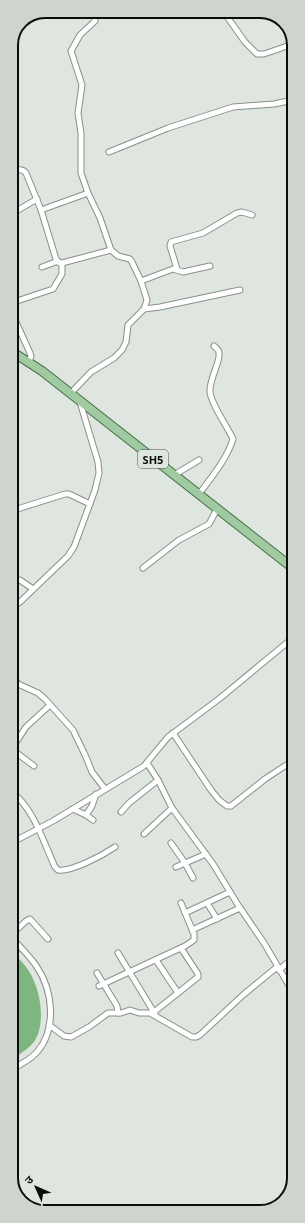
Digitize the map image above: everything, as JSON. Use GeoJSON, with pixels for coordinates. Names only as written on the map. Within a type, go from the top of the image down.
{"type":"FeatureCollection","features":[{"type":"Feature","properties":{"kind":"main road","name":"SH5"},"geometry":{"type":"LineString","coordinates":[[18,356],[70,394],[287,563]]}},
{"type":"Feature","properties":{"kind":"street"},"geometry":{"type":"LineString","coordinates":[[70,394],[92,372],[114,358],[122,350],[126,342],[128,325],[144,309],[147,300],[141,281],[130,259],[118,256],[111,250],[100,218],[88,193],[81,173],[78,113],[82,85],[71,51],[80,35],[95,21],[95,18]]}},
{"type":"Feature","properties":{"kind":"street"},"geometry":{"type":"LineString","coordinates":[[228,18],[248,45],[257,54],[264,54],[287,46]]}},
{"type":"Feature","properties":{"kind":"street"},"geometry":{"type":"LineString","coordinates":[[108,152],[168,128],[233,107],[287,101]]}},
{"type":"Feature","properties":{"kind":"street"},"geometry":{"type":"LineString","coordinates":[[18,169],[24,170],[26,173],[37,199],[60,262],[61,277],[53,289],[18,301]]}},
{"type":"Feature","properties":{"kind":"street"},"geometry":{"type":"LineString","coordinates":[[41,210],[88,193]]}},
{"type":"Feature","properties":{"kind":"street"},"geometry":{"type":"LineString","coordinates":[[18,210],[37,199]]}},
{"type":"Feature","properties":{"kind":"street"},"geometry":{"type":"LineString","coordinates":[[177,269],[170,246],[173,241],[203,233],[237,213],[242,212],[252,215]]}},
{"type":"Feature","properties":{"kind":"street"},"geometry":{"type":"LineString","coordinates":[[42,267],[111,250]]}},
{"type":"Feature","properties":{"kind":"street"},"geometry":{"type":"LineString","coordinates":[[141,281],[173,269],[183,272],[210,266]]}},
{"type":"Feature","properties":{"kind":"street"},"geometry":{"type":"LineString","coordinates":[[144,309],[240,290]]}},
{"type":"Feature","properties":{"kind":"street"},"geometry":{"type":"LineString","coordinates":[[18,326],[30,352],[31,356],[29,363]]}},
{"type":"Feature","properties":{"kind":"street"},"geometry":{"type":"LineString","coordinates":[[199,494],[216,470],[233,439],[212,400],[210,392],[211,378],[220,356],[219,351],[214,346]]}},
{"type":"Feature","properties":{"kind":"street"},"geometry":{"type":"LineString","coordinates":[[18,603],[68,556],[74,547],[90,504],[99,473],[98,462],[80,402]]}},
{"type":"Feature","properties":{"kind":"street"},"geometry":{"type":"LineString","coordinates":[[174,475],[199,460]]}},
{"type":"Feature","properties":{"kind":"street"},"geometry":{"type":"LineString","coordinates":[[18,509],[65,494],[69,494],[90,504]]}},
{"type":"Feature","properties":{"kind":"street"},"geometry":{"type":"LineString","coordinates":[[143,568],[179,540],[197,532],[209,524],[217,509]]}},
{"type":"Feature","properties":{"kind":"street"},"geometry":{"type":"LineString","coordinates":[[18,581],[20,580],[32,589]]}},
{"type":"Feature","properties":{"kind":"street"},"geometry":{"type":"LineString","coordinates":[[18,839],[38,829],[147,763],[173,733],[219,699],[287,643]]}},
{"type":"Feature","properties":{"kind":"street"},"geometry":{"type":"LineString","coordinates":[[18,684],[38,693],[73,730],[92,772],[105,789]]}},
{"type":"Feature","properties":{"kind":"street"},"geometry":{"type":"LineString","coordinates":[[18,739],[26,726],[50,704]]}},
{"type":"Feature","properties":{"kind":"street"},"geometry":{"type":"LineString","coordinates":[[173,733],[211,790],[219,800],[227,806],[231,806],[265,779],[287,765]]}},
{"type":"Feature","properties":{"kind":"street"},"geometry":{"type":"LineString","coordinates":[[18,754],[34,766]]}},
{"type":"Feature","properties":{"kind":"street"},"geometry":{"type":"LineString","coordinates":[[147,763],[158,780],[172,808],[206,854],[287,983]]}},
{"type":"Feature","properties":{"kind":"street"},"geometry":{"type":"LineString","coordinates":[[121,812],[129,803],[158,780]]}},
{"type":"Feature","properties":{"kind":"street"},"geometry":{"type":"LineString","coordinates":[[86,815],[92,806],[96,794]]}},
{"type":"Feature","properties":{"kind":"street"},"geometry":{"type":"LineString","coordinates":[[18,796],[27,807],[55,867],[60,871],[87,862],[115,847]]}},
{"type":"Feature","properties":{"kind":"street"},"geometry":{"type":"LineString","coordinates":[[73,808],[93,820]]}},
{"type":"Feature","properties":{"kind":"street"},"geometry":{"type":"LineString","coordinates":[[144,834],[172,808]]}},
{"type":"Feature","properties":{"kind":"street"},"geometry":{"type":"LineString","coordinates":[[171,843],[185,863],[193,878]]}},
{"type":"Feature","properties":{"kind":"street"},"geometry":{"type":"LineString","coordinates":[[176,867],[206,854]]}},
{"type":"Feature","properties":{"kind":"street"},"geometry":{"type":"LineString","coordinates":[[185,913],[230,892]]}},
{"type":"Feature","properties":{"kind":"street"},"geometry":{"type":"LineString","coordinates":[[101,985],[181,948],[194,940],[194,934],[181,903]]}},
{"type":"Feature","properties":{"kind":"street"},"geometry":{"type":"LineString","coordinates":[[207,903],[217,919]]}},
{"type":"Feature","properties":{"kind":"street"},"geometry":{"type":"LineString","coordinates":[[192,930],[240,908]]}},
{"type":"Feature","properties":{"kind":"street"},"geometry":{"type":"LineString","coordinates":[[18,930],[30,919],[48,939]]}},
{"type":"Feature","properties":{"kind":"street"},"geometry":{"type":"LineString","coordinates":[[18,943],[28,954],[41,975],[48,992],[50,1005],[48,1025],[44,1039],[37,1052],[18,1065]]}},
{"type":"Feature","properties":{"kind":"street"},"geometry":{"type":"LineString","coordinates":[[154,1014],[198,977],[198,974],[181,948]]}},
{"type":"Feature","properties":{"kind":"street"},"geometry":{"type":"LineString","coordinates":[[118,954],[154,1014]]}},
{"type":"Feature","properties":{"kind":"street"},"geometry":{"type":"LineString","coordinates":[[156,960],[178,993]]}},
{"type":"Feature","properties":{"kind":"street"},"geometry":{"type":"LineString","coordinates":[[48,1025],[64,1036],[71,1037],[89,1027],[108,1013],[118,1013],[130,1010],[139,1013],[147,1012],[154,1014],[192,1037],[196,1037],[224,1012],[287,961]]}},
{"type":"Feature","properties":{"kind":"street"},"geometry":{"type":"LineString","coordinates":[[96,973],[101,985],[117,1006],[118,1013]]}},
{"type":"Feature","properties":{"kind":"shaded area"},"geometry":{"type":"Polygon","coordinates":[[[18,958],[31,974],[40,999],[41,1008],[38,1034],[34,1042],[18,1055],[18,958]]]}}]}
